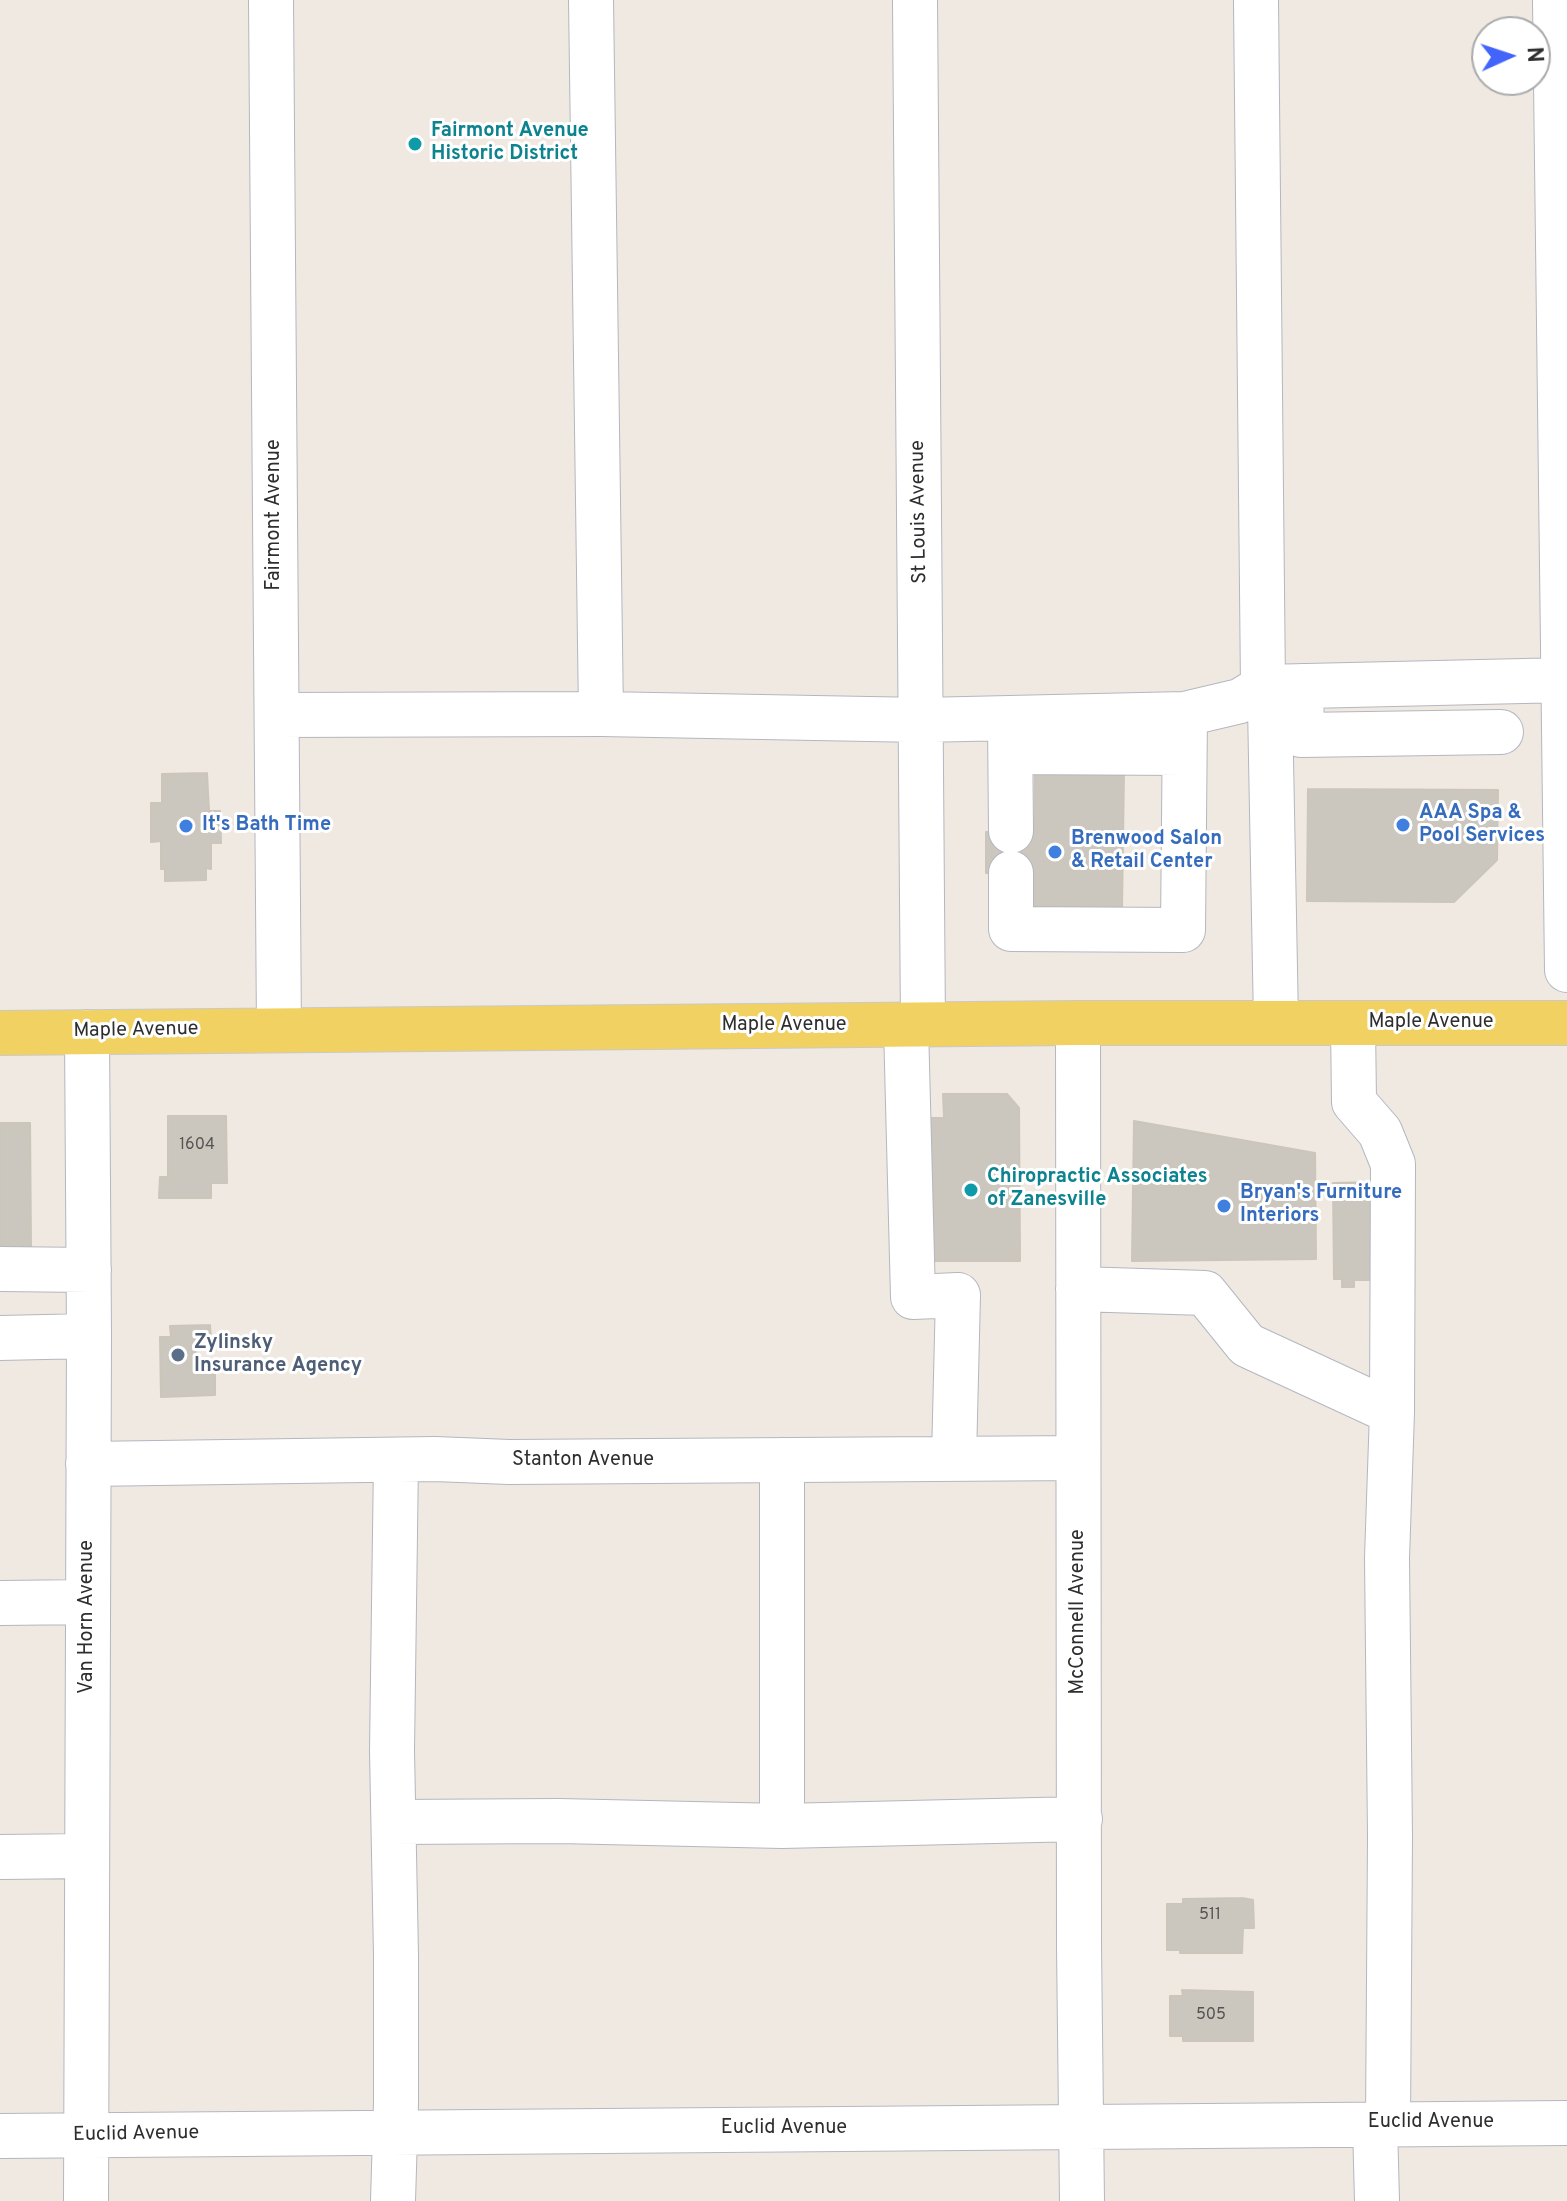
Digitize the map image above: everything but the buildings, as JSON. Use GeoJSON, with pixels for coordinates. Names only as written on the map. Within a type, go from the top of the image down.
{"type":"FeatureCollection","features":[{"type":"Feature","properties":{"kind":"main road","name":"Maple Avenue"},"geometry":{"type":"LineString","coordinates":[[0,1033],[1078,1023],[1567,1023]]}},
{"type":"Feature","properties":{"kind":"street","name":"Fairmont Avenue"},"geometry":{"type":"LineString","coordinates":[[271,0],[279,1029]]}},
{"type":"Feature","properties":{"kind":"street"},"geometry":{"type":"LineString","coordinates":[[591,0],[601,714]]}},
{"type":"Feature","properties":{"kind":"street","name":"St Louis Avenue"},"geometry":{"type":"LineString","coordinates":[[915,0],[922,720],[913,1297],[958,1295],[954,1458]]}},
{"type":"Feature","properties":{"kind":"street"},"geometry":{"type":"LineString","coordinates":[[1256,0],[1283,686],[1301,735],[1501,732]]}},
{"type":"Feature","properties":{"kind":"street"},"geometry":{"type":"LineString","coordinates":[[1555,0],[1567,970]]}},
{"type":"Feature","properties":{"kind":"street"},"geometry":{"type":"LineString","coordinates":[[277,715],[601,714],[922,720],[1010,735],[1184,733],[1240,701],[1283,686],[1565,680]]}},
{"type":"Feature","properties":{"kind":"street"},"geometry":{"type":"LineString","coordinates":[[1276,1022],[1270,706],[1283,686]]}},
{"type":"Feature","properties":{"kind":"street"},"geometry":{"type":"LineString","coordinates":[[1010,735],[1011,929],[1183,930],[1184,733]]}},
{"type":"Feature","properties":{"kind":"street","name":"McConnell Avenue"},"geometry":{"type":"LineString","coordinates":[[1078,1023],[1082,2201]]}},
{"type":"Feature","properties":{"kind":"street"},"geometry":{"type":"LineString","coordinates":[[1353,1024],[1354,1102],[1380,1132],[1393,1164],[1392,1412],[1387,1558],[1390,1837],[1377,2201]]}},
{"type":"Feature","properties":{"kind":"street","name":"Van Horn Avenue"},"geometry":{"type":"LineString","coordinates":[[86,2201],[87,1032]]}},
{"type":"Feature","properties":{"kind":"street"},"geometry":{"type":"LineString","coordinates":[[0,1269],[89,1270]]}},
{"type":"Feature","properties":{"kind":"street"},"geometry":{"type":"LineString","coordinates":[[1078,1289],[1205,1293],[1247,1345],[1392,1412]]}},
{"type":"Feature","properties":{"kind":"street"},"geometry":{"type":"LineString","coordinates":[[0,1338],[89,1336]]}},
{"type":"Feature","properties":{"kind":"street","name":"Stanton Avenue"},"geometry":{"type":"LineString","coordinates":[[88,1464],[1078,1458]]}},
{"type":"Feature","properties":{"kind":"street"},"geometry":{"type":"LineString","coordinates":[[393,2201],[395,1822],[392,1751],[396,1460]]}},
{"type":"Feature","properties":{"kind":"street"},"geometry":{"type":"LineString","coordinates":[[782,1460],[782,1826]]}},
{"type":"Feature","properties":{"kind":"street"},"geometry":{"type":"LineString","coordinates":[[0,1603],[88,1602]]}},
{"type":"Feature","properties":{"kind":"street"},"geometry":{"type":"LineString","coordinates":[[395,1822],[559,1821],[782,1826],[1080,1819]]}},
{"type":"Feature","properties":{"kind":"street"},"geometry":{"type":"LineString","coordinates":[[0,1857],[86,1856]]}},
{"type":"Feature","properties":{"kind":"street","name":"Euclid Avenue"},"geometry":{"type":"LineString","coordinates":[[0,2136],[1567,2123]]}},
{"type":"Feature","properties":{"kind":"place","name":"Fairmont Avenue Historic District"},"geometry":{"type":"Point","coordinates":[415,144]}},
{"type":"Feature","properties":{"kind":"place","name":"AAA Spa & Pool Services"},"geometry":{"type":"Point","coordinates":[1403,825]}},
{"type":"Feature","properties":{"kind":"place","name":"It's Bath Time"},"geometry":{"type":"Point","coordinates":[186,826]}},
{"type":"Feature","properties":{"kind":"place","name":"Brenwood Salon & Retail Center"},"geometry":{"type":"Point","coordinates":[1055,852]}},
{"type":"Feature","properties":{"kind":"place","name":"Chiropractic Associates of Zanesville"},"geometry":{"type":"Point","coordinates":[971,1190]}},
{"type":"Feature","properties":{"kind":"place","name":"Bryan's Furniture Interiors"},"geometry":{"type":"Point","coordinates":[1224,1206]}},
{"type":"Feature","properties":{"kind":"place","name":"Zylinsky Insurance Agency"},"geometry":{"type":"Point","coordinates":[178,1355]}}]}
